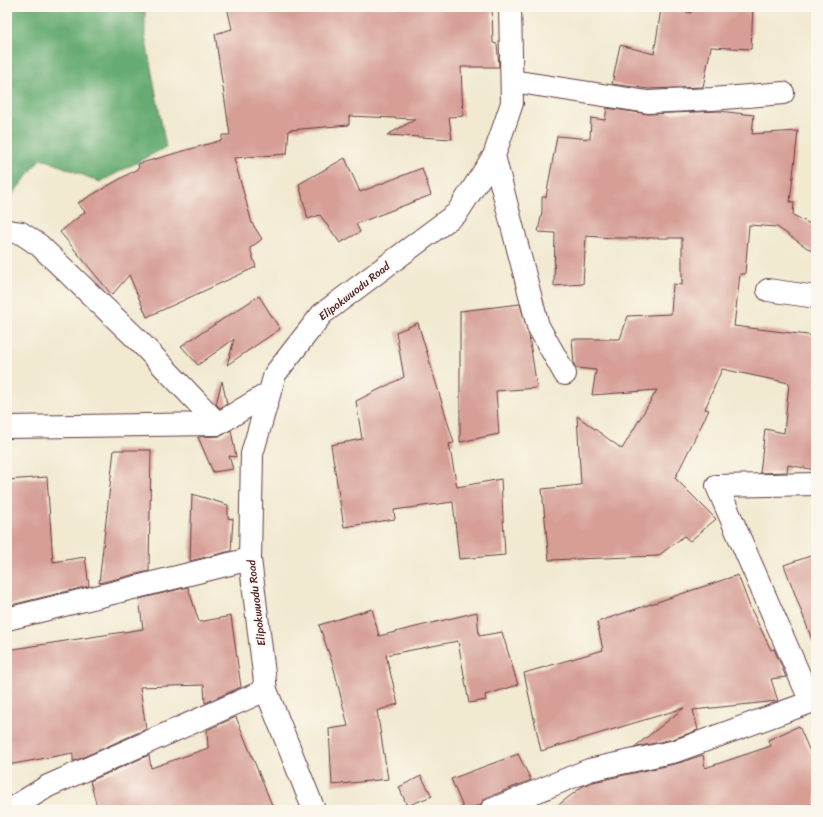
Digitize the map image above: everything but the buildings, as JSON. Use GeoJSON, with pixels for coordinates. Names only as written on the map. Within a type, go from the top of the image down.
{"type":"FeatureCollection","features":[{"type":"Feature","properties":{"kind":"street","name":"Elipokwuodu Road"},"geometry":{"type":"LineString","coordinates":[[314,810],[266,690],[250,559],[252,454],[275,374],[322,314],[457,213],[494,156],[512,103],[510,7]]}},
{"type":"Feature","properties":{"kind":"street"},"geometry":{"type":"LineString","coordinates":[[512,81],[648,102],[712,99],[784,93]]}},
{"type":"Feature","properties":{"kind":"street"},"geometry":{"type":"LineString","coordinates":[[494,156],[538,326],[565,374]]}},
{"type":"Feature","properties":{"kind":"street"},"geometry":{"type":"LineString","coordinates":[[7,230],[21,233],[39,245],[138,340],[218,424]]}},
{"type":"Feature","properties":{"kind":"street"},"geometry":{"type":"LineString","coordinates":[[768,290],[816,297]]}},
{"type":"Feature","properties":{"kind":"street"},"geometry":{"type":"LineString","coordinates":[[7,427],[218,424],[269,393]]}},
{"type":"Feature","properties":{"kind":"street"},"geometry":{"type":"LineString","coordinates":[[491,810],[589,770],[676,750],[811,702],[716,486],[816,484]]}},
{"type":"Feature","properties":{"kind":"street"},"geometry":{"type":"LineString","coordinates":[[7,619],[250,559]]}},
{"type":"Feature","properties":{"kind":"street"},"geometry":{"type":"LineString","coordinates":[[9,810],[48,786],[266,690]]}},
{"type":"Feature","properties":{"kind":"green space"},"geometry":{"type":"Polygon","coordinates":[[[7,7],[145,7],[145,36],[166,147],[100,182],[41,158],[7,202],[7,7]]]}}]}
